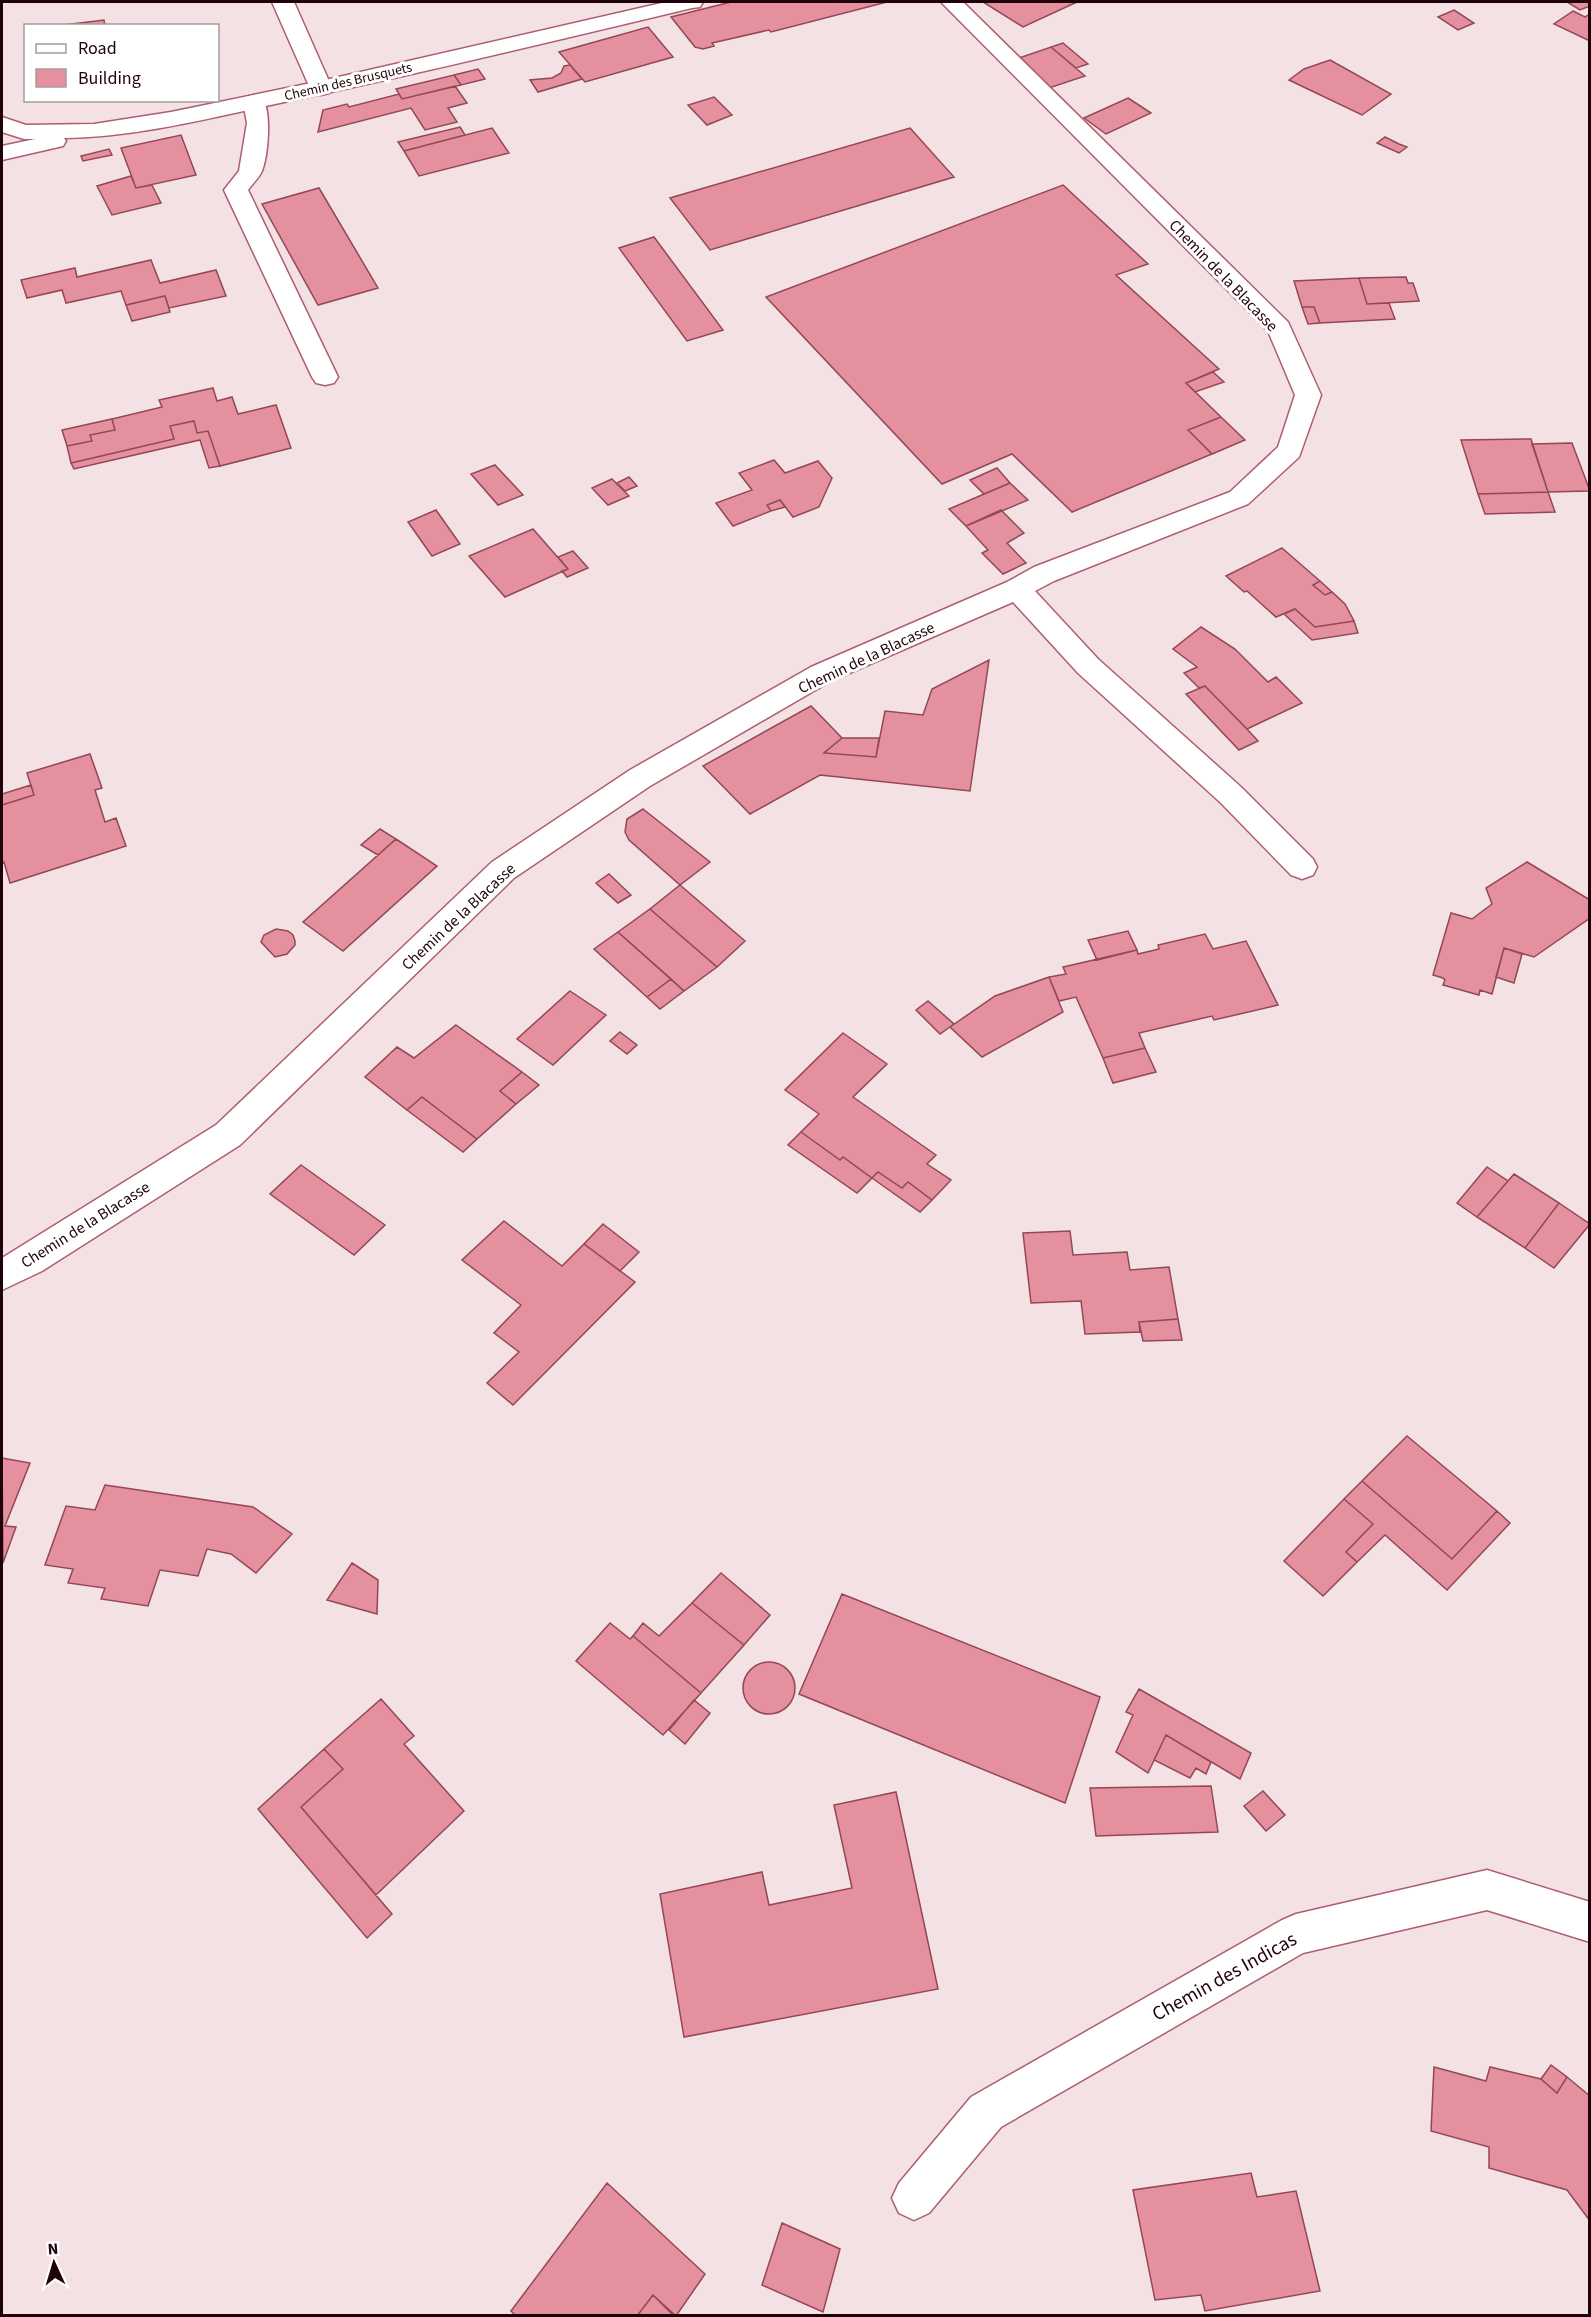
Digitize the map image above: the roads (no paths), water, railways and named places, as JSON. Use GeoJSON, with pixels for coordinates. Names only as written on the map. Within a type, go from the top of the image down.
{"type":"FeatureCollection","features":[{"type":"Feature","properties":{"kind":"street"},"geometry":{"type":"LineString","coordinates":[[283,2],[321,88]]}},
{"type":"Feature","properties":{"kind":"street","name":"Chemin des Brusquets"},"geometry":{"type":"LineString","coordinates":[[2,124],[24,132],[94,131],[171,119],[321,88],[692,2]]}},
{"type":"Feature","properties":{"kind":"street","name":"Chemin de la Blacasse"},"geometry":{"type":"LineString","coordinates":[[2,1275],[30,1260],[228,1135],[503,870],[630,784],[821,674],[1017,589],[1044,574],[1239,498],[1290,452],[1308,395],[1279,328],[951,2]]}},
{"type":"Feature","properties":{"kind":"street"},"geometry":{"type":"LineString","coordinates":[[254,102],[258,123],[250,171],[236,190],[325,378]]}},
{"type":"Feature","properties":{"kind":"street"},"geometry":{"type":"LineString","coordinates":[[2,153],[94,131]]}},
{"type":"Feature","properties":{"kind":"street"},"geometry":{"type":"LineString","coordinates":[[1017,589],[1088,666],[1231,795],[1302,867]]}},
{"type":"Feature","properties":{"kind":"street","name":"Chemin des Indicas"},"geometry":{"type":"LineString","coordinates":[[914,2198],[986,2112],[1296,1934],[1487,1890],[1590,1922]]}}]}
